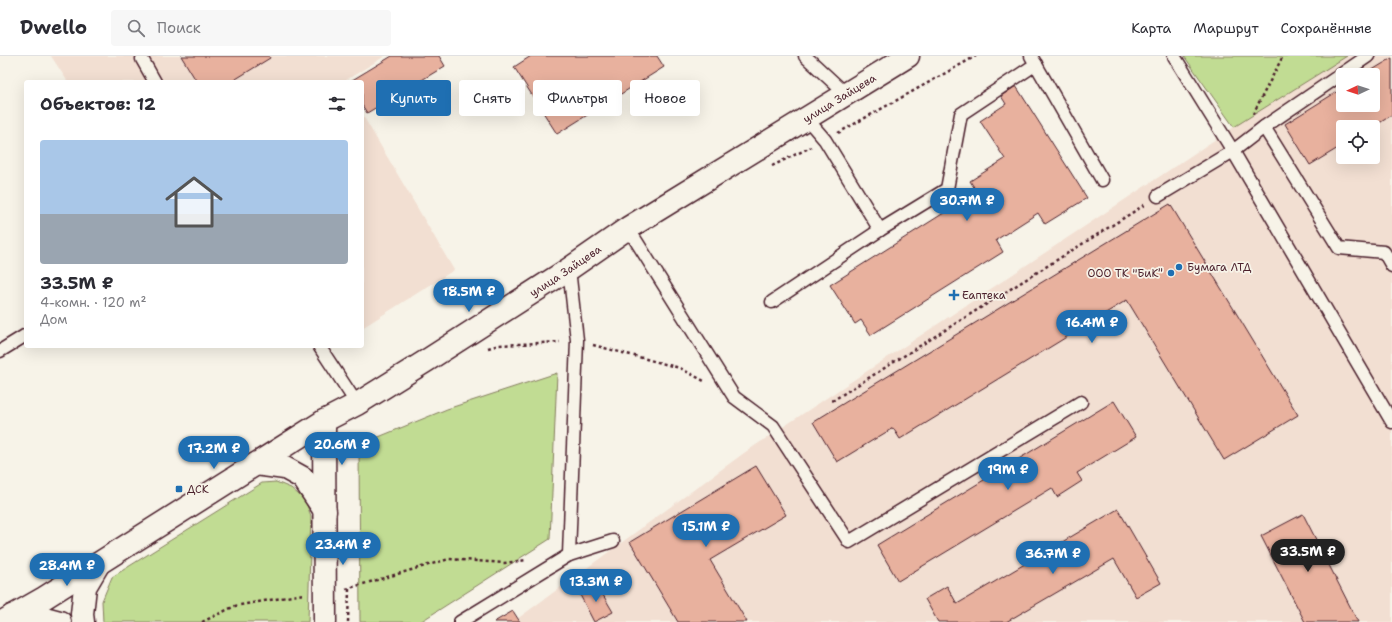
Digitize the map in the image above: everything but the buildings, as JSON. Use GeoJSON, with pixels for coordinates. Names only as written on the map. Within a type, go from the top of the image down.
{"type":"FeatureCollection","features":[{"type":"Feature","properties":{"kind":"main road","name":"улица Зайцева"},"geometry":{"type":"LineString","coordinates":[[7,619],[44,598],[324,421],[356,404],[426,361],[569,269],[628,228],[908,56]]}},
{"type":"Feature","properties":{"kind":"main road"},"geometry":{"type":"LineString","coordinates":[[324,421],[325,622]]}},
{"type":"Feature","properties":{"kind":"main road"},"geometry":{"type":"LineString","coordinates":[[256,464],[285,468],[303,478],[325,511]]}},
{"type":"Feature","properties":{"kind":"main road"},"geometry":{"type":"LineString","coordinates":[[83,622],[82,614],[85,587],[100,562]]}},
{"type":"Feature","properties":{"kind":"main road"},"geometry":{"type":"LineString","coordinates":[[7,619],[38,616],[60,622]]}},
{"type":"Feature","properties":{"kind":"lane"},"geometry":{"type":"LineString","coordinates":[[805,56],[846,94]]}},
{"type":"Feature","properties":{"kind":"lane"},"geometry":{"type":"LineString","coordinates":[[1174,56],[1233,151],[1392,422]]}},
{"type":"Feature","properties":{"kind":"lane"},"geometry":{"type":"LineString","coordinates":[[1158,196],[1233,151],[1264,127],[1368,56]]}},
{"type":"Feature","properties":{"kind":"lane"},"geometry":{"type":"LineString","coordinates":[[142,59],[154,80]]}},
{"type":"Feature","properties":{"kind":"lane"},"geometry":{"type":"LineString","coordinates":[[772,302],[880,230],[947,189],[961,114],[1033,60],[1102,180]]}},
{"type":"Feature","properties":{"kind":"lane"},"geometry":{"type":"LineString","coordinates":[[807,119],[825,140],[880,230]]}},
{"type":"Feature","properties":{"kind":"lane"},"geometry":{"type":"LineString","coordinates":[[1264,127],[1339,248],[1384,252],[1392,266]]}},
{"type":"Feature","properties":{"kind":"lane"},"geometry":{"type":"LineString","coordinates":[[628,228],[734,397],[773,426],[849,542],[1081,402]]}},
{"type":"Feature","properties":{"kind":"lane"},"geometry":{"type":"LineString","coordinates":[[569,269],[578,340],[569,555]]}},
{"type":"Feature","properties":{"kind":"lane"},"geometry":{"type":"LineString","coordinates":[[0,351],[24,335]]}},
{"type":"Feature","properties":{"kind":"lane"},"geometry":{"type":"LineString","coordinates":[[320,348],[356,404]]}},
{"type":"Feature","properties":{"kind":"lane"},"geometry":{"type":"LineString","coordinates":[[460,622],[569,555],[613,540]]}},
{"type":"Feature","properties":{"kind":"path"},"geometry":{"type":"LineString","coordinates":[[1251,117],[1283,56]]}},
{"type":"Feature","properties":{"kind":"path"},"geometry":{"type":"LineString","coordinates":[[832,401],[1158,196]]}},
{"type":"Feature","properties":{"kind":"path"},"geometry":{"type":"LineString","coordinates":[[202,622],[235,606],[326,590],[349,588],[448,559],[504,563],[533,560]]}},
{"type":"Feature","properties":{"kind":"path"},"geometry":{"type":"LineString","coordinates":[[348,622],[349,588]]}},
{"type":"Feature","properties":{"kind":"shaded area"},"geometry":{"type":"Polygon","coordinates":[[[51,56],[385,56],[346,80],[67,80],[51,56]]]}},
{"type":"Feature","properties":{"kind":"shaded area"},"geometry":{"type":"Polygon","coordinates":[[[1347,56],[1392,56],[1392,622],[513,622],[744,453],[1234,127],[1347,56]]]}},
{"type":"Feature","properties":{"kind":"shaded area"},"geometry":{"type":"Polygon","coordinates":[[[364,117],[454,270],[364,327],[364,117]]]}},
{"type":"Feature","properties":{"kind":"green space"},"geometry":{"type":"Polygon","coordinates":[[[1184,56],[1347,56],[1234,127],[1184,56]]]}},
{"type":"Feature","properties":{"kind":"green space"},"geometry":{"type":"Polygon","coordinates":[[[557,373],[550,539],[420,622],[360,622],[359,445],[447,409],[557,373]]]}},
{"type":"Feature","properties":{"kind":"green space"},"geometry":{"type":"Polygon","coordinates":[[[276,482],[291,488],[305,500],[311,516],[308,622],[103,622],[102,601],[112,577],[262,483],[276,482]]]}},
{"type":"Feature","properties":{"kind":"place","name":"Бумага ЛТД"},"geometry":{"type":"Point","coordinates":[1179,267]}},
{"type":"Feature","properties":{"kind":"place","name":"ООО ТК \"БиК\""},"geometry":{"type":"Point","coordinates":[1171,273]}},
{"type":"Feature","properties":{"kind":"place","name":"Еаптека"},"geometry":{"type":"Point","coordinates":[954,295]}},
{"type":"Feature","properties":{"kind":"place","name":"ДСК"},"geometry":{"type":"Point","coordinates":[179,489]}}]}
